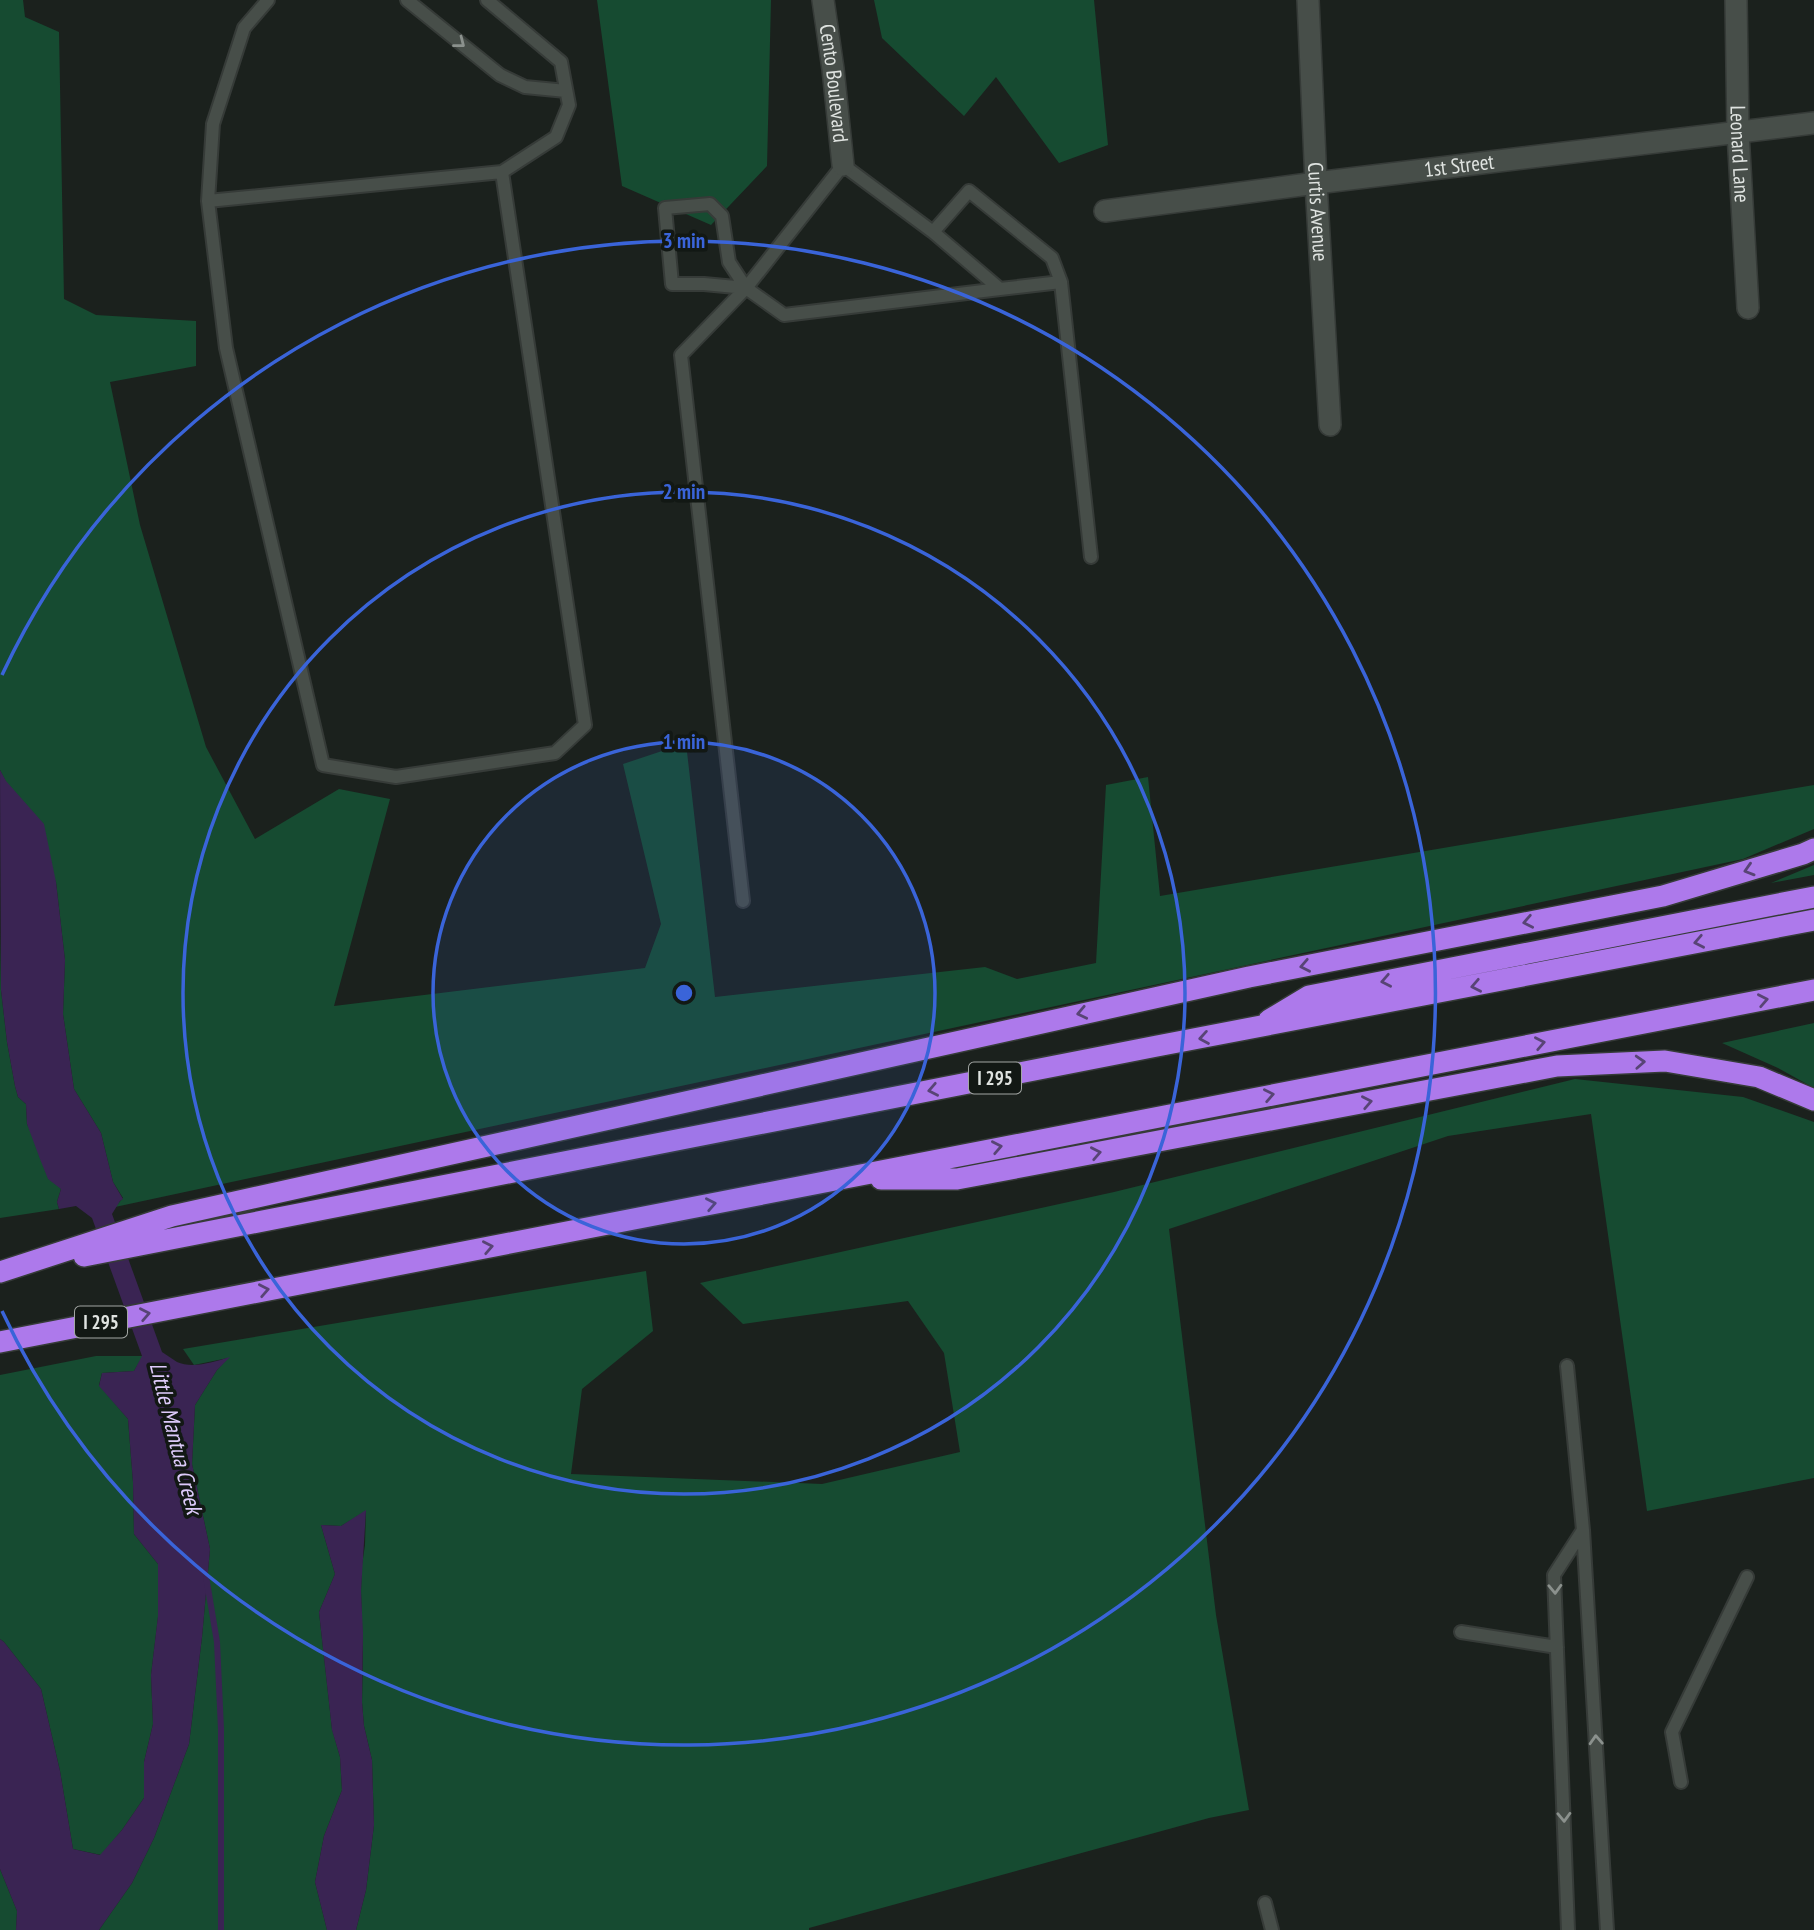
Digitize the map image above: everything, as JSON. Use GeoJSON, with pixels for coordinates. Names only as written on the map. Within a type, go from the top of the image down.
{"type":"FeatureCollection","features":[{"type":"Feature","properties":{"kind":"highway"},"geometry":{"type":"LineString","coordinates":[[0,1272],[172,1216],[1249,976],[1663,896],[1814,849]]}},
{"type":"Feature","properties":{"kind":"highway"},"geometry":{"type":"LineString","coordinates":[[1254,1029],[1309,996],[1814,897]]}},
{"type":"Feature","properties":{"kind":"highway","name":"I 295"},"geometry":{"type":"LineString","coordinates":[[0,1272],[1814,920]]}},
{"type":"Feature","properties":{"kind":"highway","name":"I 295"},"geometry":{"type":"LineString","coordinates":[[3,1342],[1814,990]]}},
{"type":"Feature","properties":{"kind":"highway"},"geometry":{"type":"LineString","coordinates":[[834,1179],[957,1179],[1557,1066],[1665,1061],[1759,1077],[1814,1100]]}},
{"type":"Feature","properties":{"kind":"street","name":"Cento Boulevard"},"geometry":{"type":"LineString","coordinates":[[823,0],[843,166]]}},
{"type":"Feature","properties":{"kind":"street","name":"Curtis Avenue"},"geometry":{"type":"LineString","coordinates":[[1308,0],[1330,425]]}},
{"type":"Feature","properties":{"kind":"street","name":"Leonard Lane"},"geometry":{"type":"LineString","coordinates":[[1736,0],[1738,133],[1748,308]]}},
{"type":"Feature","properties":{"kind":"street","name":"1st Street"},"geometry":{"type":"LineString","coordinates":[[1105,211],[1814,123]]}},
{"type":"Feature","properties":{"kind":"lane"},"geometry":{"type":"LineString","coordinates":[[268,0],[244,28],[213,124],[208,201],[226,348],[323,765],[396,777],[555,753],[585,725],[502,172]]}},
{"type":"Feature","properties":{"kind":"lane"},"geometry":{"type":"LineString","coordinates":[[407,0],[500,75],[525,87],[566,91]]}},
{"type":"Feature","properties":{"kind":"lane"},"geometry":{"type":"LineString","coordinates":[[208,201],[502,172],[556,137],[569,105],[561,62],[487,0]]}},
{"type":"Feature","properties":{"kind":"lane"},"geometry":{"type":"LineString","coordinates":[[744,901],[681,355],[746,288],[843,166],[933,232],[999,289]]}},
{"type":"Feature","properties":{"kind":"lane"},"geometry":{"type":"LineString","coordinates":[[933,232],[969,191],[1052,258],[1061,282],[1091,557]]}},
{"type":"Feature","properties":{"kind":"lane"},"geometry":{"type":"LineString","coordinates":[[746,288],[672,284],[665,208],[710,204],[722,216],[729,262],[746,288],[784,315],[1061,282]]}},
{"type":"Feature","properties":{"kind":"lane"},"geometry":{"type":"LineString","coordinates":[[1567,1366],[1583,1530],[1607,1930]]}},
{"type":"Feature","properties":{"kind":"lane"},"geometry":{"type":"LineString","coordinates":[[1568,1930],[1554,1575],[1583,1530]]}},
{"type":"Feature","properties":{"kind":"lane"},"geometry":{"type":"LineString","coordinates":[[1681,1782],[1672,1732],[1747,1577]]}},
{"type":"Feature","properties":{"kind":"lane"},"geometry":{"type":"LineString","coordinates":[[1461,1632],[1557,1647]]}},
{"type":"Feature","properties":{"kind":"lane"},"geometry":{"type":"LineString","coordinates":[[1265,1903],[1272,1930]]}},
{"type":"Feature","properties":{"kind":"green space"},"geometry":{"type":"Polygon","coordinates":[[[0,0],[23,0],[25,17],[59,32],[64,299],[96,315],[196,321],[196,366],[110,382],[140,525],[206,747],[255,839],[339,789],[390,799],[334,1006],[645,968],[661,924],[623,764],[686,743],[715,997],[985,967],[1017,979],[1096,963],[1106,785],[1148,777],[1160,896],[1814,785],[1814,829],[1743,859],[115,1207],[123,1198],[113,1182],[101,1133],[74,1089],[63,1014],[65,960],[56,882],[0,770],[0,0]]]}},
{"type":"Feature","properties":{"kind":"green space"},"geometry":{"type":"Polygon","coordinates":[[[597,0],[771,0],[767,166],[711,225],[622,186],[597,0]]]}},
{"type":"Feature","properties":{"kind":"green space"},"geometry":{"type":"Polygon","coordinates":[[[874,0],[1094,0],[1108,145],[1059,163],[996,77],[964,116],[882,38],[874,0]]]}},
{"type":"Feature","properties":{"kind":"green space"},"geometry":{"type":"Polygon","coordinates":[[[1814,865],[1814,875],[1771,883],[1814,865]]]}},
{"type":"Feature","properties":{"kind":"green space"},"geometry":{"type":"Polygon","coordinates":[[[0,932],[1,990],[15,1086],[18,1097],[26,1104],[27,1124],[61,1189],[57,1202],[59,1209],[0,1218],[0,932]]]}},
{"type":"Feature","properties":{"kind":"green space"},"geometry":{"type":"Polygon","coordinates":[[[1814,1023],[1814,1088],[1778,1068],[1722,1043],[1814,1023]]]}},
{"type":"Feature","properties":{"kind":"green space"},"geometry":{"type":"Polygon","coordinates":[[[1575,1079],[1743,1097],[1814,1122],[1814,1478],[1647,1511],[1591,1114],[1448,1136],[1169,1229],[1216,1615],[1249,1810],[1209,1818],[809,1930],[356,1930],[366,1890],[374,1825],[372,1760],[364,1726],[362,1702],[361,1591],[366,1511],[341,1526],[321,1525],[335,1574],[319,1612],[332,1729],[340,1757],[342,1790],[324,1836],[315,1882],[327,1930],[99,1930],[132,1883],[154,1838],[189,1744],[210,1549],[192,1464],[195,1405],[217,1370],[228,1358],[194,1365],[183,1349],[646,1271],[653,1331],[582,1389],[571,1474],[822,1484],[960,1452],[944,1353],[908,1301],[743,1324],[700,1283],[1114,1192],[1575,1079]]]}},
{"type":"Feature","properties":{"kind":"green space"},"geometry":{"type":"Polygon","coordinates":[[[96,1356],[143,1356],[134,1371],[102,1373],[99,1385],[128,1419],[134,1534],[158,1564],[158,1617],[151,1675],[153,1724],[144,1762],[144,1798],[101,1855],[73,1849],[60,1771],[41,1689],[0,1639],[0,1375],[96,1356]]]}},
{"type":"Feature","properties":{"kind":"green space"},"geometry":{"type":"Polygon","coordinates":[[[0,1869],[17,1911],[16,1930],[0,1930],[0,1869]]]}},
{"type":"Feature","properties":{"kind":"water"},"geometry":{"type":"Polygon","coordinates":[[[0,770],[6,781],[44,824],[56,882],[65,960],[63,1014],[74,1089],[101,1133],[113,1182],[123,1199],[112,1214],[162,1352],[177,1362],[189,1365],[230,1357],[217,1370],[195,1405],[192,1464],[210,1549],[189,1744],[154,1838],[132,1883],[99,1930],[16,1930],[17,1911],[0,1869],[0,1639],[41,1689],[60,1771],[73,1849],[100,1855],[122,1830],[144,1798],[144,1762],[153,1724],[151,1675],[158,1616],[158,1564],[134,1534],[128,1419],[99,1386],[102,1373],[134,1371],[142,1356],[92,1218],[76,1206],[59,1209],[57,1202],[61,1189],[48,1179],[27,1124],[26,1104],[18,1097],[15,1086],[1,990],[0,770]]]}},
{"type":"Feature","properties":{"kind":"water"},"geometry":{"type":"Polygon","coordinates":[[[366,1510],[361,1591],[362,1702],[364,1726],[372,1760],[374,1825],[366,1890],[356,1930],[327,1930],[315,1882],[324,1836],[342,1790],[340,1757],[332,1730],[319,1612],[335,1574],[321,1525],[341,1526],[366,1510]]]}},
{"type":"Feature","properties":{"kind":"waterway","name":"Little Mantua Creek"},"geometry":{"type":"LineString","coordinates":[[206,1576],[217,1642],[221,1729],[221,1930]]}}]}
